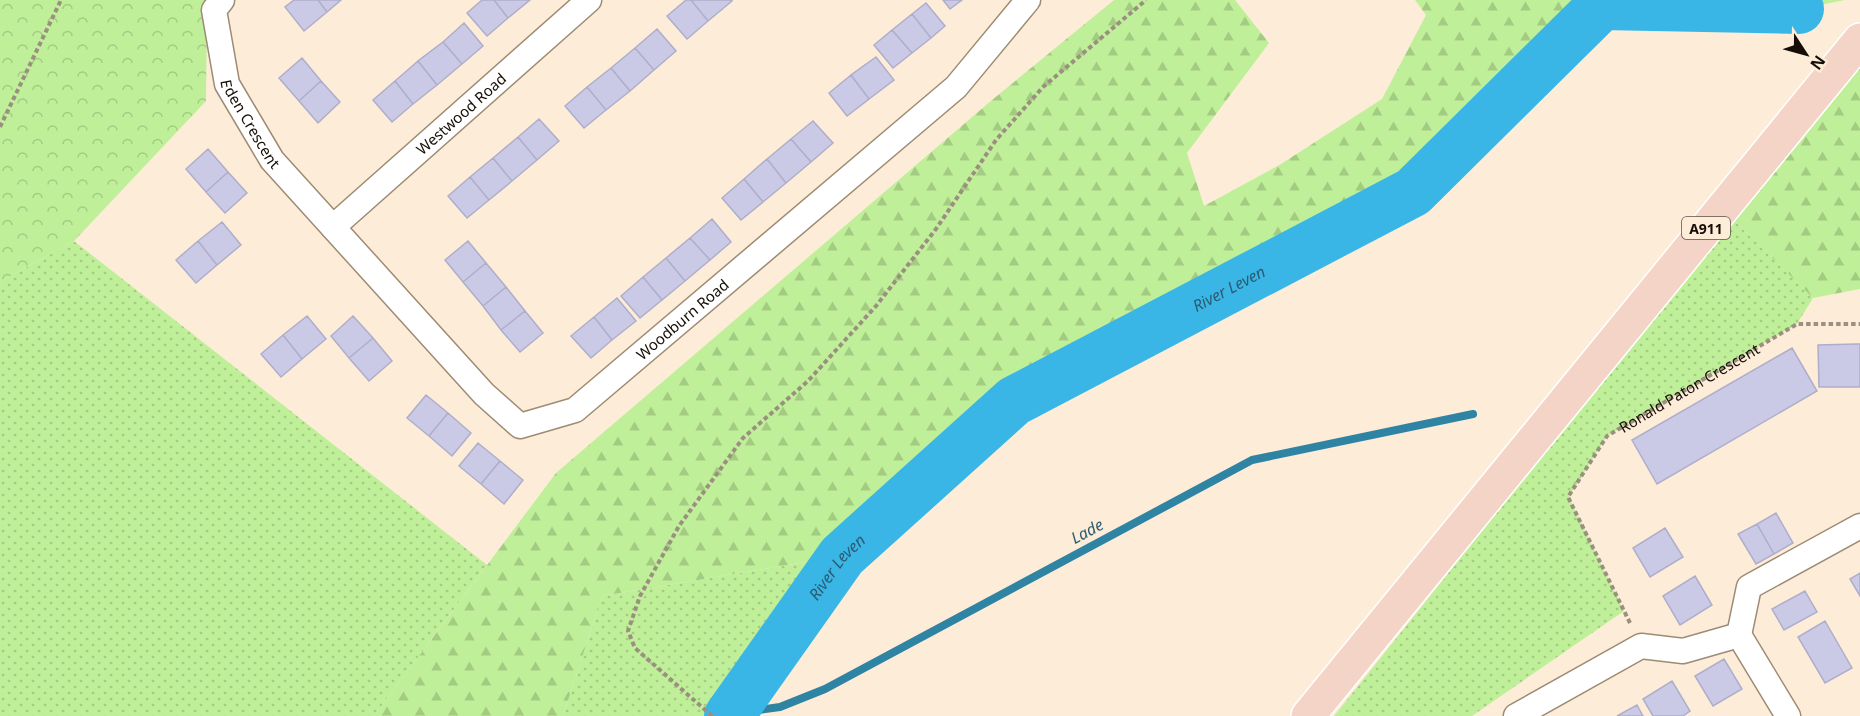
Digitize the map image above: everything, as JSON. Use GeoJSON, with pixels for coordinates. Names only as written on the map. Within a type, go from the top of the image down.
{"type":"FeatureCollection","features":[{"type":"Feature","properties":{"kind":"main road","name":"A911"},"geometry":{"type":"LineString","coordinates":[[1308,716],[1860,40]]}},
{"type":"Feature","properties":{"kind":"street","name":"Eden Crescent"},"geometry":{"type":"LineString","coordinates":[[222,0],[214,10],[227,84],[272,160],[333,227]]}},
{"type":"Feature","properties":{"kind":"street","name":"Westwood Road"},"geometry":{"type":"LineString","coordinates":[[333,227],[589,0]]}},
{"type":"Feature","properties":{"kind":"street","name":"Woodburn Road"},"geometry":{"type":"LineString","coordinates":[[333,227],[483,394],[520,426],[575,410],[956,87],[1028,0]]}},
{"type":"Feature","properties":{"kind":"street"},"geometry":{"type":"LineString","coordinates":[[1788,716],[1739,635],[1749,587],[1860,526]]}},
{"type":"Feature","properties":{"kind":"street"},"geometry":{"type":"LineString","coordinates":[[1516,716],[1641,646],[1683,651],[1739,635]]}},
{"type":"Feature","properties":{"kind":"path"},"geometry":{"type":"LineString","coordinates":[[0,127],[61,0]]}},
{"type":"Feature","properties":{"kind":"path"},"geometry":{"type":"LineString","coordinates":[[712,716],[635,648],[628,631],[640,596],[679,526],[743,438],[808,381],[876,306],[936,229],[996,140],[1043,87],[1146,0]]}},
{"type":"Feature","properties":{"kind":"path","name":"Ronald Paton Crescent"},"geometry":{"type":"LineString","coordinates":[[1641,646],[1568,497],[1607,436],[1797,324],[1860,324]]}},
{"type":"Feature","properties":{"kind":"green space"},"geometry":{"type":"Polygon","coordinates":[[[0,0],[207,0],[206,101],[74,241],[0,282],[0,0]]]}},
{"type":"Feature","properties":{"kind":"green space"},"geometry":{"type":"Polygon","coordinates":[[[1114,0],[1235,0],[1269,43],[1187,153],[1204,206],[1281,164],[1382,99],[1426,15],[1415,0],[1845,0],[1799,9],[1602,5],[1413,192],[1014,401],[842,556],[602,596],[563,716],[374,716],[556,473],[992,100],[1114,0]]]}},
{"type":"Feature","properties":{"kind":"green space"},"geometry":{"type":"Polygon","coordinates":[[[1860,56],[1860,289],[1813,298],[1732,218],[1860,56]]]}},
{"type":"Feature","properties":{"kind":"green space"},"geometry":{"type":"Polygon","coordinates":[[[1732,218],[1813,298],[1797,324],[1607,436],[1569,497],[1624,611],[1472,716],[1334,716],[1732,218]]]}},
{"type":"Feature","properties":{"kind":"green space"},"geometry":{"type":"Polygon","coordinates":[[[74,241],[487,565],[374,716],[0,716],[0,282],[74,241]]]}},
{"type":"Feature","properties":{"kind":"green space"},"geometry":{"type":"Polygon","coordinates":[[[842,556],[729,716],[563,716],[602,596],[842,556]]]}},
{"type":"Feature","properties":{"kind":"building"},"geometry":{"type":"Polygon","coordinates":[[[294,0],[318,0],[327,12],[304,31],[285,7],[294,0]]]}},
{"type":"Feature","properties":{"kind":"building"},"geometry":{"type":"Polygon","coordinates":[[[318,0],[341,0],[327,12],[318,0]]]}},
{"type":"Feature","properties":{"kind":"building"},"geometry":{"type":"Polygon","coordinates":[[[482,0],[494,0],[508,18],[487,36],[467,13],[482,0]]]}},
{"type":"Feature","properties":{"kind":"building"},"geometry":{"type":"Polygon","coordinates":[[[494,0],[530,0],[508,18],[494,0]]]}},
{"type":"Feature","properties":{"kind":"building"},"geometry":{"type":"Polygon","coordinates":[[[686,0],[691,0],[708,21],[687,39],[667,16],[686,0]]]}},
{"type":"Feature","properties":{"kind":"building"},"geometry":{"type":"Polygon","coordinates":[[[691,0],[730,0],[732,1],[708,21],[691,0]]]}},
{"type":"Feature","properties":{"kind":"building"},"geometry":{"type":"Polygon","coordinates":[[[943,0],[962,0],[950,9],[943,0]]]}},
{"type":"Feature","properties":{"kind":"building"},"geometry":{"type":"Polygon","coordinates":[[[926,3],[945,26],[931,38],[912,14],[926,3]]]}},
{"type":"Feature","properties":{"kind":"building"},"geometry":{"type":"Polygon","coordinates":[[[912,14],[931,38],[912,53],[892,30],[912,14]]]}},
{"type":"Feature","properties":{"kind":"building"},"geometry":{"type":"Polygon","coordinates":[[[464,23],[483,46],[462,64],[443,42],[464,23]]]}},
{"type":"Feature","properties":{"kind":"building"},"geometry":{"type":"Polygon","coordinates":[[[657,29],[676,51],[654,70],[635,48],[657,29]]]}},
{"type":"Feature","properties":{"kind":"building"},"geometry":{"type":"Polygon","coordinates":[[[892,30],[912,53],[893,68],[874,45],[892,30]]]}},
{"type":"Feature","properties":{"kind":"building"},"geometry":{"type":"Polygon","coordinates":[[[443,42],[462,64],[437,85],[418,61],[443,42]]]}},
{"type":"Feature","properties":{"kind":"building"},"geometry":{"type":"Polygon","coordinates":[[[635,48],[654,70],[630,91],[611,68],[635,48]]]}},
{"type":"Feature","properties":{"kind":"building"},"geometry":{"type":"Polygon","coordinates":[[[876,57],[894,80],[869,99],[851,75],[876,57]]]}},
{"type":"Feature","properties":{"kind":"building"},"geometry":{"type":"Polygon","coordinates":[[[302,58],[321,81],[299,101],[279,78],[302,58]]]}},
{"type":"Feature","properties":{"kind":"building"},"geometry":{"type":"Polygon","coordinates":[[[418,61],[437,85],[413,104],[395,81],[418,61]]]}},
{"type":"Feature","properties":{"kind":"building"},"geometry":{"type":"Polygon","coordinates":[[[611,68],[630,91],[606,110],[587,87],[611,68]]]}},
{"type":"Feature","properties":{"kind":"building"},"geometry":{"type":"Polygon","coordinates":[[[851,75],[869,99],[847,116],[829,93],[851,75]]]}},
{"type":"Feature","properties":{"kind":"building"},"geometry":{"type":"Polygon","coordinates":[[[321,81],[340,102],[318,123],[299,101],[321,81]]]}},
{"type":"Feature","properties":{"kind":"building"},"geometry":{"type":"Polygon","coordinates":[[[395,81],[413,104],[392,122],[373,100],[395,81]]]}},
{"type":"Feature","properties":{"kind":"building"},"geometry":{"type":"Polygon","coordinates":[[[587,87],[606,110],[584,128],[565,106],[587,87]]]}},
{"type":"Feature","properties":{"kind":"building"},"geometry":{"type":"Polygon","coordinates":[[[539,119],[559,141],[537,160],[518,137],[539,119]]]}},
{"type":"Feature","properties":{"kind":"building"},"geometry":{"type":"Polygon","coordinates":[[[813,121],[833,143],[811,162],[791,139],[813,121]]]}},
{"type":"Feature","properties":{"kind":"building"},"geometry":{"type":"Polygon","coordinates":[[[518,137],[537,160],[512,181],[493,158],[518,137]]]}},
{"type":"Feature","properties":{"kind":"building"},"geometry":{"type":"Polygon","coordinates":[[[791,139],[811,162],[786,183],[767,159],[791,139]]]}},
{"type":"Feature","properties":{"kind":"building"},"geometry":{"type":"Polygon","coordinates":[[[208,149],[228,172],[206,192],[186,169],[208,149]]]}},
{"type":"Feature","properties":{"kind":"building"},"geometry":{"type":"Polygon","coordinates":[[[493,158],[512,181],[489,200],[470,177],[493,158]]]}},
{"type":"Feature","properties":{"kind":"building"},"geometry":{"type":"Polygon","coordinates":[[[767,159],[786,183],[763,202],[744,179],[767,159]]]}},
{"type":"Feature","properties":{"kind":"building"},"geometry":{"type":"Polygon","coordinates":[[[228,172],[247,193],[225,213],[206,192],[228,172]]]}},
{"type":"Feature","properties":{"kind":"building"},"geometry":{"type":"Polygon","coordinates":[[[470,177],[489,200],[467,218],[448,196],[470,177]]]}},
{"type":"Feature","properties":{"kind":"building"},"geometry":{"type":"Polygon","coordinates":[[[744,179],[763,202],[741,220],[722,198],[744,179]]]}},
{"type":"Feature","properties":{"kind":"building"},"geometry":{"type":"Polygon","coordinates":[[[712,219],[731,242],[710,260],[690,238],[712,219]]]}},
{"type":"Feature","properties":{"kind":"building"},"geometry":{"type":"Polygon","coordinates":[[[222,222],[241,245],[217,265],[198,241],[222,222]]]}},
{"type":"Feature","properties":{"kind":"building"},"geometry":{"type":"Polygon","coordinates":[[[690,238],[710,260],[685,281],[666,258],[690,238]]]}},
{"type":"Feature","properties":{"kind":"building"},"geometry":{"type":"Polygon","coordinates":[[[198,241],[217,265],[196,283],[176,260],[198,241]]]}},
{"type":"Feature","properties":{"kind":"building"},"geometry":{"type":"Polygon","coordinates":[[[468,241],[486,263],[463,282],[445,260],[468,241]]]}},
{"type":"Feature","properties":{"kind":"building"},"geometry":{"type":"Polygon","coordinates":[[[666,258],[685,281],[662,300],[643,277],[666,258]]]}},
{"type":"Feature","properties":{"kind":"building"},"geometry":{"type":"Polygon","coordinates":[[[486,263],[506,287],[483,306],[463,282],[486,263]]]}},
{"type":"Feature","properties":{"kind":"building"},"geometry":{"type":"Polygon","coordinates":[[[643,277],[662,300],[640,318],[621,296],[643,277]]]}},
{"type":"Feature","properties":{"kind":"building"},"geometry":{"type":"Polygon","coordinates":[[[506,287],[525,311],[501,330],[483,306],[506,287]]]}},
{"type":"Feature","properties":{"kind":"building"},"geometry":{"type":"Polygon","coordinates":[[[617,298],[636,321],[612,340],[594,317],[617,298]]]}},
{"type":"Feature","properties":{"kind":"building"},"geometry":{"type":"Polygon","coordinates":[[[525,311],[543,333],[520,352],[501,330],[525,311]]]}},
{"type":"Feature","properties":{"kind":"building"},"geometry":{"type":"Polygon","coordinates":[[[307,316],[326,339],[302,359],[283,335],[307,316]]]}},
{"type":"Feature","properties":{"kind":"building"},"geometry":{"type":"Polygon","coordinates":[[[353,316],[373,338],[349,358],[331,336],[353,316]]]}},
{"type":"Feature","properties":{"kind":"building"},"geometry":{"type":"Polygon","coordinates":[[[594,317],[612,340],[591,358],[571,336],[594,317]]]}},
{"type":"Feature","properties":{"kind":"building"},"geometry":{"type":"Polygon","coordinates":[[[283,335],[302,359],[281,377],[261,354],[283,335]]]}},
{"type":"Feature","properties":{"kind":"building"},"geometry":{"type":"Polygon","coordinates":[[[373,338],[392,361],[369,381],[349,358],[373,338]]]}},
{"type":"Feature","properties":{"kind":"building"},"geometry":{"type":"Polygon","coordinates":[[[1860,344],[1860,387],[1819,387],[1818,345],[1860,344]]]}},
{"type":"Feature","properties":{"kind":"building"},"geometry":{"type":"Polygon","coordinates":[[[1792,348],[1817,391],[1657,484],[1632,440],[1792,348]]]}},
{"type":"Feature","properties":{"kind":"building"},"geometry":{"type":"Polygon","coordinates":[[[426,395],[448,413],[429,436],[407,418],[426,395]]]}},
{"type":"Feature","properties":{"kind":"building"},"geometry":{"type":"Polygon","coordinates":[[[448,413],[471,433],[452,456],[429,436],[448,413]]]}},
{"type":"Feature","properties":{"kind":"building"},"geometry":{"type":"Polygon","coordinates":[[[478,443],[500,461],[481,484],[459,466],[478,443]]]}},
{"type":"Feature","properties":{"kind":"building"},"geometry":{"type":"Polygon","coordinates":[[[500,461],[523,480],[504,504],[481,484],[500,461]]]}},
{"type":"Feature","properties":{"kind":"building"},"geometry":{"type":"Polygon","coordinates":[[[1776,513],[1793,543],[1774,554],[1757,524],[1776,513]]]}},
{"type":"Feature","properties":{"kind":"building"},"geometry":{"type":"Polygon","coordinates":[[[1757,524],[1774,554],[1756,564],[1738,534],[1757,524]]]}},
{"type":"Feature","properties":{"kind":"building"},"geometry":{"type":"Polygon","coordinates":[[[1665,528],[1683,557],[1650,577],[1633,548],[1665,528]]]}},
{"type":"Feature","properties":{"kind":"building"},"geometry":{"type":"Polygon","coordinates":[[[1860,573],[1860,596],[1850,579],[1860,573]]]}},
{"type":"Feature","properties":{"kind":"building"},"geometry":{"type":"Polygon","coordinates":[[[1695,576],[1712,605],[1680,625],[1663,596],[1695,576]]]}},
{"type":"Feature","properties":{"kind":"building"},"geometry":{"type":"Polygon","coordinates":[[[1805,591],[1817,612],[1784,630],[1772,609],[1805,591]]]}},
{"type":"Feature","properties":{"kind":"building"},"geometry":{"type":"Polygon","coordinates":[[[1825,621],[1852,668],[1825,683],[1798,637],[1825,621]]]}},
{"type":"Feature","properties":{"kind":"building"},"geometry":{"type":"Polygon","coordinates":[[[1724,659],[1742,689],[1713,706],[1695,676],[1724,659]]]}},
{"type":"Feature","properties":{"kind":"building"},"geometry":{"type":"Polygon","coordinates":[[[1672,681],[1690,711],[1683,716],[1653,716],[1643,699],[1672,681]]]}},
{"type":"Feature","properties":{"kind":"building"},"geometry":{"type":"Polygon","coordinates":[[[1637,705],[1643,716],[1617,716],[1637,705]]]}},
{"type":"Feature","properties":{"kind":"waterway","name":"River Leven"},"geometry":{"type":"LineString","coordinates":[[729,716],[842,556],[1014,401],[1413,192],[1602,5],[1799,9]]}},
{"type":"Feature","properties":{"kind":"waterway","name":"Lade"},"geometry":{"type":"LineString","coordinates":[[731,714],[780,707],[825,689],[1252,460],[1473,414]]}}]}
